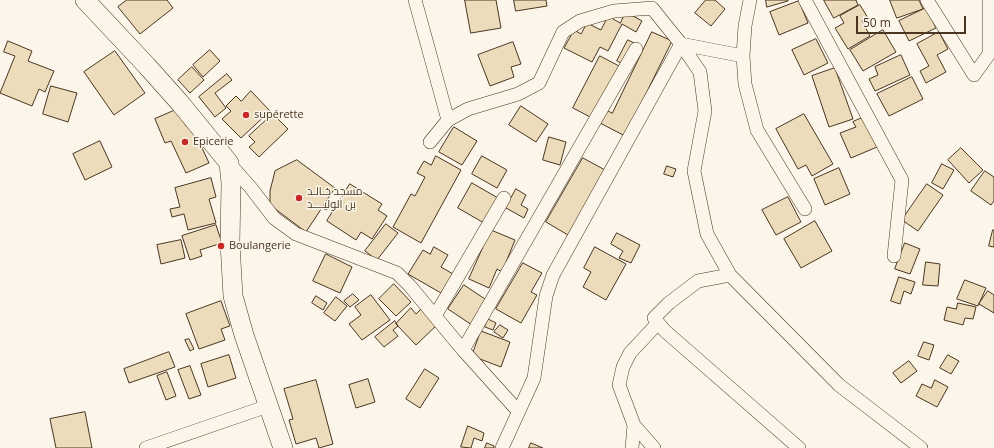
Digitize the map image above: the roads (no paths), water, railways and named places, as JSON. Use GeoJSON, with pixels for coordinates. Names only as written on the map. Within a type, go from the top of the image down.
{"type":"FeatureCollection","features":[{"type":"Feature","properties":{"kind":"street"},"geometry":{"type":"LineString","coordinates":[[85,0],[180,103],[274,218],[296,234],[397,273],[410,286],[463,350],[518,411]]}},
{"type":"Feature","properties":{"kind":"street"},"geometry":{"type":"LineString","coordinates":[[415,0],[448,120]]}},
{"type":"Feature","properties":{"kind":"street"},"geometry":{"type":"LineString","coordinates":[[750,0],[745,26],[743,56],[745,84],[757,130],[805,208]]}},
{"type":"Feature","properties":{"kind":"street"},"geometry":{"type":"LineString","coordinates":[[805,0],[902,180],[894,256]]}},
{"type":"Feature","properties":{"kind":"street"},"geometry":{"type":"LineString","coordinates":[[927,0],[974,75],[989,54],[989,0]]}},
{"type":"Feature","properties":{"kind":"street"},"geometry":{"type":"LineString","coordinates":[[430,142],[448,120],[468,109],[518,94],[539,83],[562,32],[580,21],[614,11],[648,4],[681,44],[700,72],[705,111],[694,171],[707,234],[730,275],[840,385],[921,448]]}},
{"type":"Feature","properties":{"kind":"street"},"geometry":{"type":"LineString","coordinates":[[681,44],[743,56]]}},
{"type":"Feature","properties":{"kind":"street"},"geometry":{"type":"LineString","coordinates":[[502,448],[534,378],[546,296],[553,275],[681,44]]}},
{"type":"Feature","properties":{"kind":"street"},"geometry":{"type":"LineString","coordinates":[[463,350],[636,48]]}},
{"type":"Feature","properties":{"kind":"street"},"geometry":{"type":"LineString","coordinates":[[229,163],[231,183],[230,243],[233,296],[244,335],[283,448]]}},
{"type":"Feature","properties":{"kind":"street"},"geometry":{"type":"LineString","coordinates":[[435,316],[504,198]]}},
{"type":"Feature","properties":{"kind":"street"},"geometry":{"type":"LineString","coordinates":[[730,275],[698,281],[668,303],[654,318],[665,331],[799,448]]}},
{"type":"Feature","properties":{"kind":"street"},"geometry":{"type":"LineString","coordinates":[[654,448],[634,425],[619,386],[623,367],[630,353],[658,323]]}},
{"type":"Feature","properties":{"kind":"street"},"geometry":{"type":"LineString","coordinates":[[146,448],[268,406]]}},
{"type":"Feature","properties":{"kind":"street"},"geometry":{"type":"LineString","coordinates":[[632,448],[634,425]]}},
{"type":"Feature","properties":{"kind":"place","name":"supérette"},"geometry":{"type":"Point","coordinates":[246,115]}},
{"type":"Feature","properties":{"kind":"place","name":"Epicerie"},"geometry":{"type":"Point","coordinates":[185,142]}},
{"type":"Feature","properties":{"kind":"place","name":"مسجد خـالـد بن الوليــــد"},"geometry":{"type":"Point","coordinates":[299,198]}},
{"type":"Feature","properties":{"kind":"place","name":"Boulangerie"},"geometry":{"type":"Point","coordinates":[221,246]}}]}
